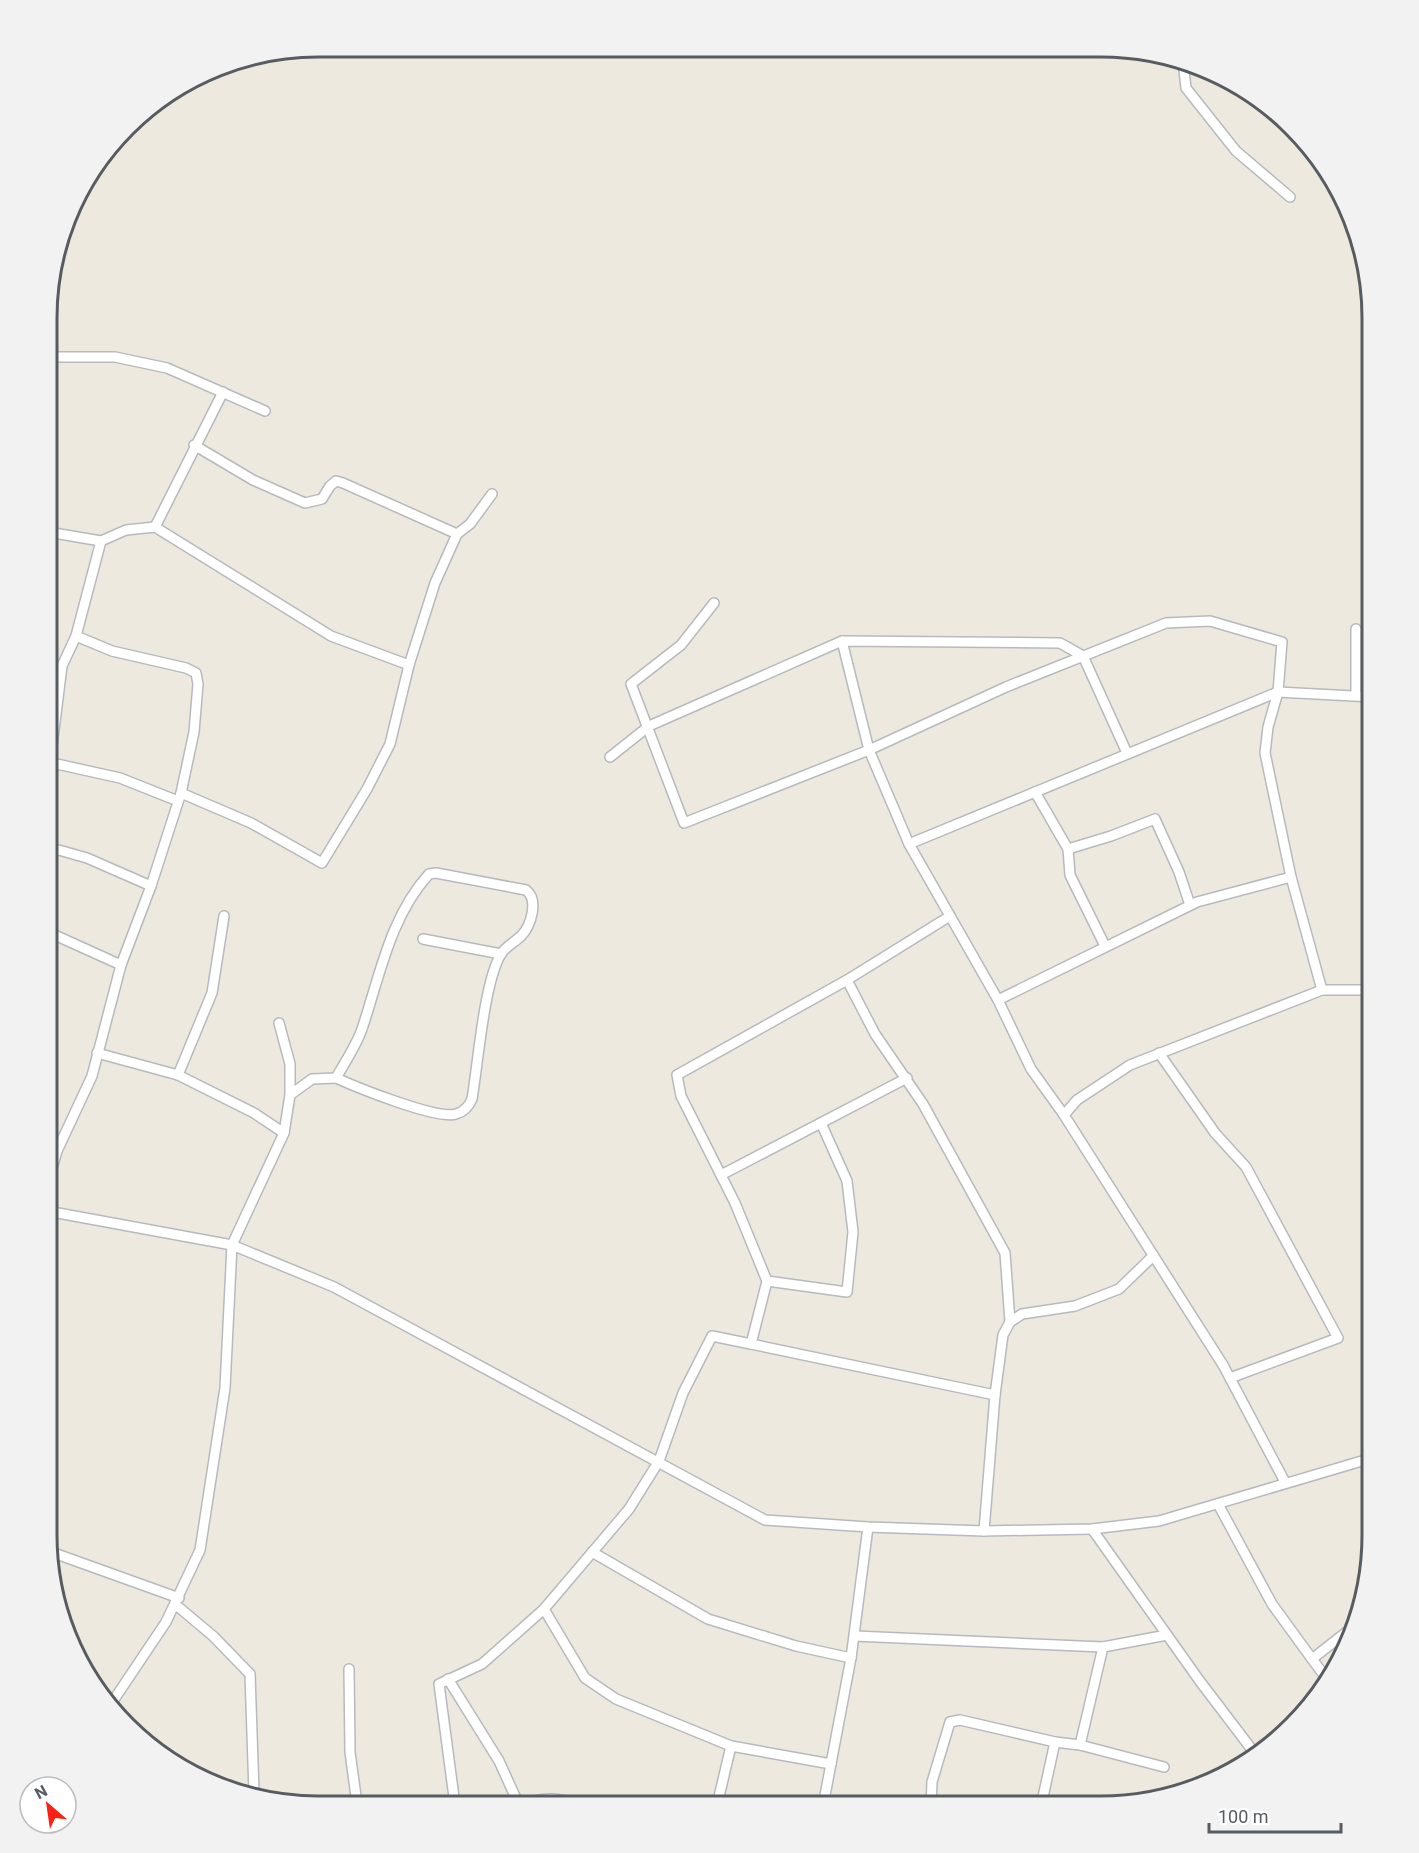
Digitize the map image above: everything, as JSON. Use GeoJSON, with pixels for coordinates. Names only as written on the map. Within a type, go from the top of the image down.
{"type":"FeatureCollection","features":[{"type":"Feature","properties":{"kind":"street"},"geometry":{"type":"LineString","coordinates":[[1185,71],[1186,88],[1236,151],[1290,197]]}},
{"type":"Feature","properties":{"kind":"street"},"geometry":{"type":"LineString","coordinates":[[57,357],[115,357],[167,368],[265,411]]}},
{"type":"Feature","properties":{"kind":"street"},"geometry":{"type":"LineString","coordinates":[[154,528],[194,445],[223,392]]}},
{"type":"Feature","properties":{"kind":"street"},"geometry":{"type":"LineString","coordinates":[[194,445],[254,480],[305,503],[322,499],[336,481],[457,534]]}},
{"type":"Feature","properties":{"kind":"street"},"geometry":{"type":"LineString","coordinates":[[57,764],[120,778],[251,823],[322,863],[368,789],[390,744],[409,665],[435,583],[457,534],[470,524],[492,494]]}},
{"type":"Feature","properties":{"kind":"street"},"geometry":{"type":"LineString","coordinates":[[57,534],[101,541],[126,530],[154,528],[331,636],[409,665]]}},
{"type":"Feature","properties":{"kind":"street"},"geometry":{"type":"LineString","coordinates":[[57,703],[62,666],[76,636],[101,541]]}},
{"type":"Feature","properties":{"kind":"street"},"geometry":{"type":"LineString","coordinates":[[714,603],[681,645],[631,684],[649,726],[684,823],[869,750],[1006,687],[1166,623],[1210,621],[1282,642],[1278,692],[1268,727],[1265,753],[1291,877],[1322,990]]}},
{"type":"Feature","properties":{"kind":"street"},"geometry":{"type":"LineString","coordinates":[[1356,629],[1356,695]]}},
{"type":"Feature","properties":{"kind":"street"},"geometry":{"type":"LineString","coordinates":[[57,1151],[87,1086],[121,965],[151,886],[180,797],[194,732],[198,684],[196,673],[186,668],[112,651],[76,636]]}},
{"type":"Feature","properties":{"kind":"street"},"geometry":{"type":"LineString","coordinates":[[842,641],[869,750],[909,844],[998,1000],[1031,1069],[1064,1115],[1230,1378],[1285,1482]]}},
{"type":"Feature","properties":{"kind":"street"},"geometry":{"type":"LineString","coordinates":[[610,757],[649,726],[842,641],[1060,643],[1083,656],[1127,753]]}},
{"type":"Feature","properties":{"kind":"street"},"geometry":{"type":"LineString","coordinates":[[909,844],[1278,692],[1362,696]]}},
{"type":"Feature","properties":{"kind":"street"},"geometry":{"type":"LineString","coordinates":[[1035,792],[1068,849],[1070,875],[1105,946]]}},
{"type":"Feature","properties":{"kind":"street"},"geometry":{"type":"LineString","coordinates":[[1068,849],[1155,819],[1179,872],[1190,905]]}},
{"type":"Feature","properties":{"kind":"street"},"geometry":{"type":"LineString","coordinates":[[57,850],[87,858],[151,886]]}},
{"type":"Feature","properties":{"kind":"street"},"geometry":{"type":"LineString","coordinates":[[290,1095],[312,1079],[336,1078],[370,1094],[449,1115],[463,1111],[472,1099],[487,1000],[501,954],[526,930],[533,905],[529,892],[429,874],[406,904],[383,958],[361,1031],[336,1078]]}},
{"type":"Feature","properties":{"kind":"street"},"geometry":{"type":"LineString","coordinates":[[998,1000],[1190,905],[1291,877]]}},
{"type":"Feature","properties":{"kind":"street"},"geometry":{"type":"LineString","coordinates":[[178,1075],[212,993],[224,916]]}},
{"type":"Feature","properties":{"kind":"street"},"geometry":{"type":"LineString","coordinates":[[751,1344],[767,1281],[721,1175],[681,1096],[677,1075],[847,980],[950,916]]}},
{"type":"Feature","properties":{"kind":"street"},"geometry":{"type":"LineString","coordinates":[[57,936],[121,965]]}},
{"type":"Feature","properties":{"kind":"street"},"geometry":{"type":"LineString","coordinates":[[423,939],[501,954]]}},
{"type":"Feature","properties":{"kind":"street"},"geometry":{"type":"LineString","coordinates":[[847,980],[875,1034],[907,1078],[1005,1253],[1010,1322]]}},
{"type":"Feature","properties":{"kind":"street"},"geometry":{"type":"LineString","coordinates":[[1064,1115],[1077,1100],[1130,1065],[1322,990],[1362,990]]}},
{"type":"Feature","properties":{"kind":"street"},"geometry":{"type":"LineString","coordinates":[[115,1698],[178,1601],[200,1550],[225,1388],[232,1245],[284,1133],[290,1095],[290,1064],[279,1023]]}},
{"type":"Feature","properties":{"kind":"street"},"geometry":{"type":"LineString","coordinates":[[97,1053],[178,1075],[254,1113],[284,1133]]}},
{"type":"Feature","properties":{"kind":"street"},"geometry":{"type":"LineString","coordinates":[[1159,1053],[1215,1133],[1246,1167],[1338,1338],[1230,1378]]}},
{"type":"Feature","properties":{"kind":"street"},"geometry":{"type":"LineString","coordinates":[[721,1175],[907,1078]]}},
{"type":"Feature","properties":{"kind":"street"},"geometry":{"type":"LineString","coordinates":[[767,1281],[847,1292],[853,1232],[847,1181],[821,1123]]}},
{"type":"Feature","properties":{"kind":"street"},"geometry":{"type":"LineString","coordinates":[[57,1213],[232,1245],[334,1287],[765,1520],[867,1527],[984,1531],[1092,1529],[1159,1521],[1285,1482],[1362,1463]]}},
{"type":"Feature","properties":{"kind":"street"},"geometry":{"type":"LineString","coordinates":[[984,1531],[995,1395],[1003,1335],[1010,1322],[1022,1314],[1075,1306],[1119,1289],[1153,1256]]}},
{"type":"Feature","properties":{"kind":"street"},"geometry":{"type":"LineString","coordinates":[[454,1796],[439,1684],[482,1664],[544,1609],[629,1509],[658,1461],[683,1393],[712,1336],[995,1395]]}},
{"type":"Feature","properties":{"kind":"street"},"geometry":{"type":"LineString","coordinates":[[1218,1504],[1272,1604],[1322,1673]]}},
{"type":"Feature","properties":{"kind":"street"},"geometry":{"type":"LineString","coordinates":[[825,1796],[855,1636],[867,1527]]}},
{"type":"Feature","properties":{"kind":"street"},"geometry":{"type":"LineString","coordinates":[[1092,1529],[1251,1748]]}},
{"type":"Feature","properties":{"kind":"street"},"geometry":{"type":"LineString","coordinates":[[592,1552],[708,1619],[796,1646],[851,1658]]}},
{"type":"Feature","properties":{"kind":"street"},"geometry":{"type":"LineString","coordinates":[[58,1555],[178,1601],[250,1674],[254,1788]]}},
{"type":"Feature","properties":{"kind":"street"},"geometry":{"type":"LineString","coordinates":[[544,1609],[585,1678],[616,1699],[731,1746],[831,1764]]}},
{"type":"Feature","properties":{"kind":"street"},"geometry":{"type":"LineString","coordinates":[[855,1636],[1103,1647],[1167,1635]]}},
{"type":"Feature","properties":{"kind":"street"},"geometry":{"type":"LineString","coordinates":[[1312,1659],[1342,1636]]}},
{"type":"Feature","properties":{"kind":"street"},"geometry":{"type":"LineString","coordinates":[[1080,1745],[1103,1647]]}},
{"type":"Feature","properties":{"kind":"street"},"geometry":{"type":"LineString","coordinates":[[349,1669],[350,1752],[356,1796]]}},
{"type":"Feature","properties":{"kind":"street"},"geometry":{"type":"LineString","coordinates":[[448,1679],[500,1761],[517,1796]]}},
{"type":"Feature","properties":{"kind":"street"},"geometry":{"type":"LineString","coordinates":[[931,1796],[932,1782],[950,1722],[960,1720],[1055,1742],[1080,1745],[1164,1767]]}},
{"type":"Feature","properties":{"kind":"street"},"geometry":{"type":"LineString","coordinates":[[1044,1796],[1055,1742]]}},
{"type":"Feature","properties":{"kind":"street"},"geometry":{"type":"LineString","coordinates":[[719,1796],[731,1746]]}}]}
